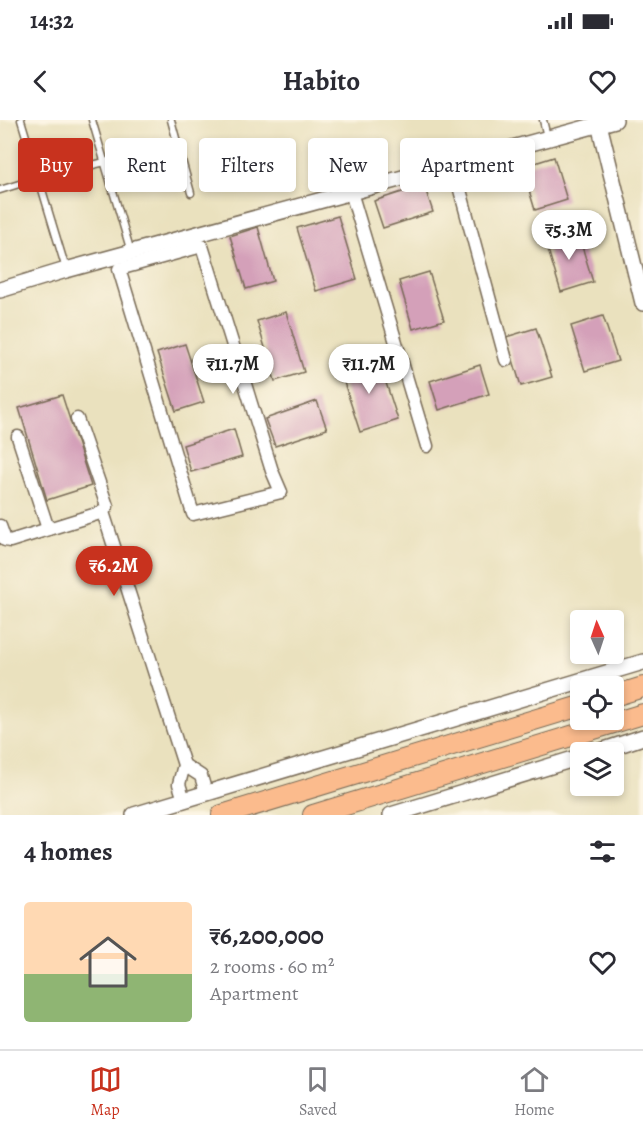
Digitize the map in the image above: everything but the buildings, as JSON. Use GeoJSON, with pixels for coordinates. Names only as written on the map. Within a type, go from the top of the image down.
{"type":"FeatureCollection","features":[{"type":"Feature","properties":{"kind":"main road"},"geometry":{"type":"LineString","coordinates":[[624,693],[643,687]]}},
{"type":"Feature","properties":{"kind":"main road"},"geometry":{"type":"LineString","coordinates":[[222,815],[570,709]]}},
{"type":"Feature","properties":{"kind":"main road"},"geometry":{"type":"LineString","coordinates":[[313,815],[643,714]]}},
{"type":"Feature","properties":{"kind":"street"},"geometry":{"type":"LineString","coordinates":[[535,142],[599,122],[615,120]]}},
{"type":"Feature","properties":{"kind":"street"},"geometry":{"type":"LineString","coordinates":[[599,122],[643,303]]}},
{"type":"Feature","properties":{"kind":"street"},"geometry":{"type":"LineString","coordinates":[[0,290],[132,252],[160,250],[202,246],[272,471],[281,492],[193,514],[119,269],[160,250],[351,192],[427,446]]}},
{"type":"Feature","properties":{"kind":"street"},"geometry":{"type":"LineString","coordinates":[[461,192],[506,360]]}},
{"type":"Feature","properties":{"kind":"street"},"geometry":{"type":"LineString","coordinates":[[77,420],[106,506],[103,512],[184,765],[178,784],[184,800]]}},
{"type":"Feature","properties":{"kind":"street"},"geometry":{"type":"LineString","coordinates":[[18,437],[48,529]]}},
{"type":"Feature","properties":{"kind":"street"},"geometry":{"type":"LineString","coordinates":[[0,526],[7,541],[103,512]]}},
{"type":"Feature","properties":{"kind":"street"},"geometry":{"type":"LineString","coordinates":[[134,815],[643,662]]}},
{"type":"Feature","properties":{"kind":"street"},"geometry":{"type":"LineString","coordinates":[[624,743],[643,737]]}},
{"type":"Feature","properties":{"kind":"street"},"geometry":{"type":"LineString","coordinates":[[391,815],[570,760]]}},
{"type":"Feature","properties":{"kind":"street"},"geometry":{"type":"LineString","coordinates":[[184,765],[201,776],[206,793]]}},
{"type":"Feature","properties":{"kind":"lane"},"geometry":{"type":"LineString","coordinates":[[21,120],[26,138]]}},
{"type":"Feature","properties":{"kind":"lane"},"geometry":{"type":"LineString","coordinates":[[92,120],[105,162],[93,165]]}},
{"type":"Feature","properties":{"kind":"lane"},"geometry":{"type":"LineString","coordinates":[[171,120],[176,138]]}},
{"type":"Feature","properties":{"kind":"lane"},"geometry":{"type":"LineString","coordinates":[[543,120],[547,139]]}},
{"type":"Feature","properties":{"kind":"lane"},"geometry":{"type":"LineString","coordinates":[[187,179],[191,194]]}},
{"type":"Feature","properties":{"kind":"lane"},"geometry":{"type":"LineString","coordinates":[[0,190],[18,184]]}},
{"type":"Feature","properties":{"kind":"lane"},"geometry":{"type":"LineString","coordinates":[[42,192],[66,270]]}},
{"type":"Feature","properties":{"kind":"lane"},"geometry":{"type":"LineString","coordinates":[[114,192],[132,252]]}}]}
